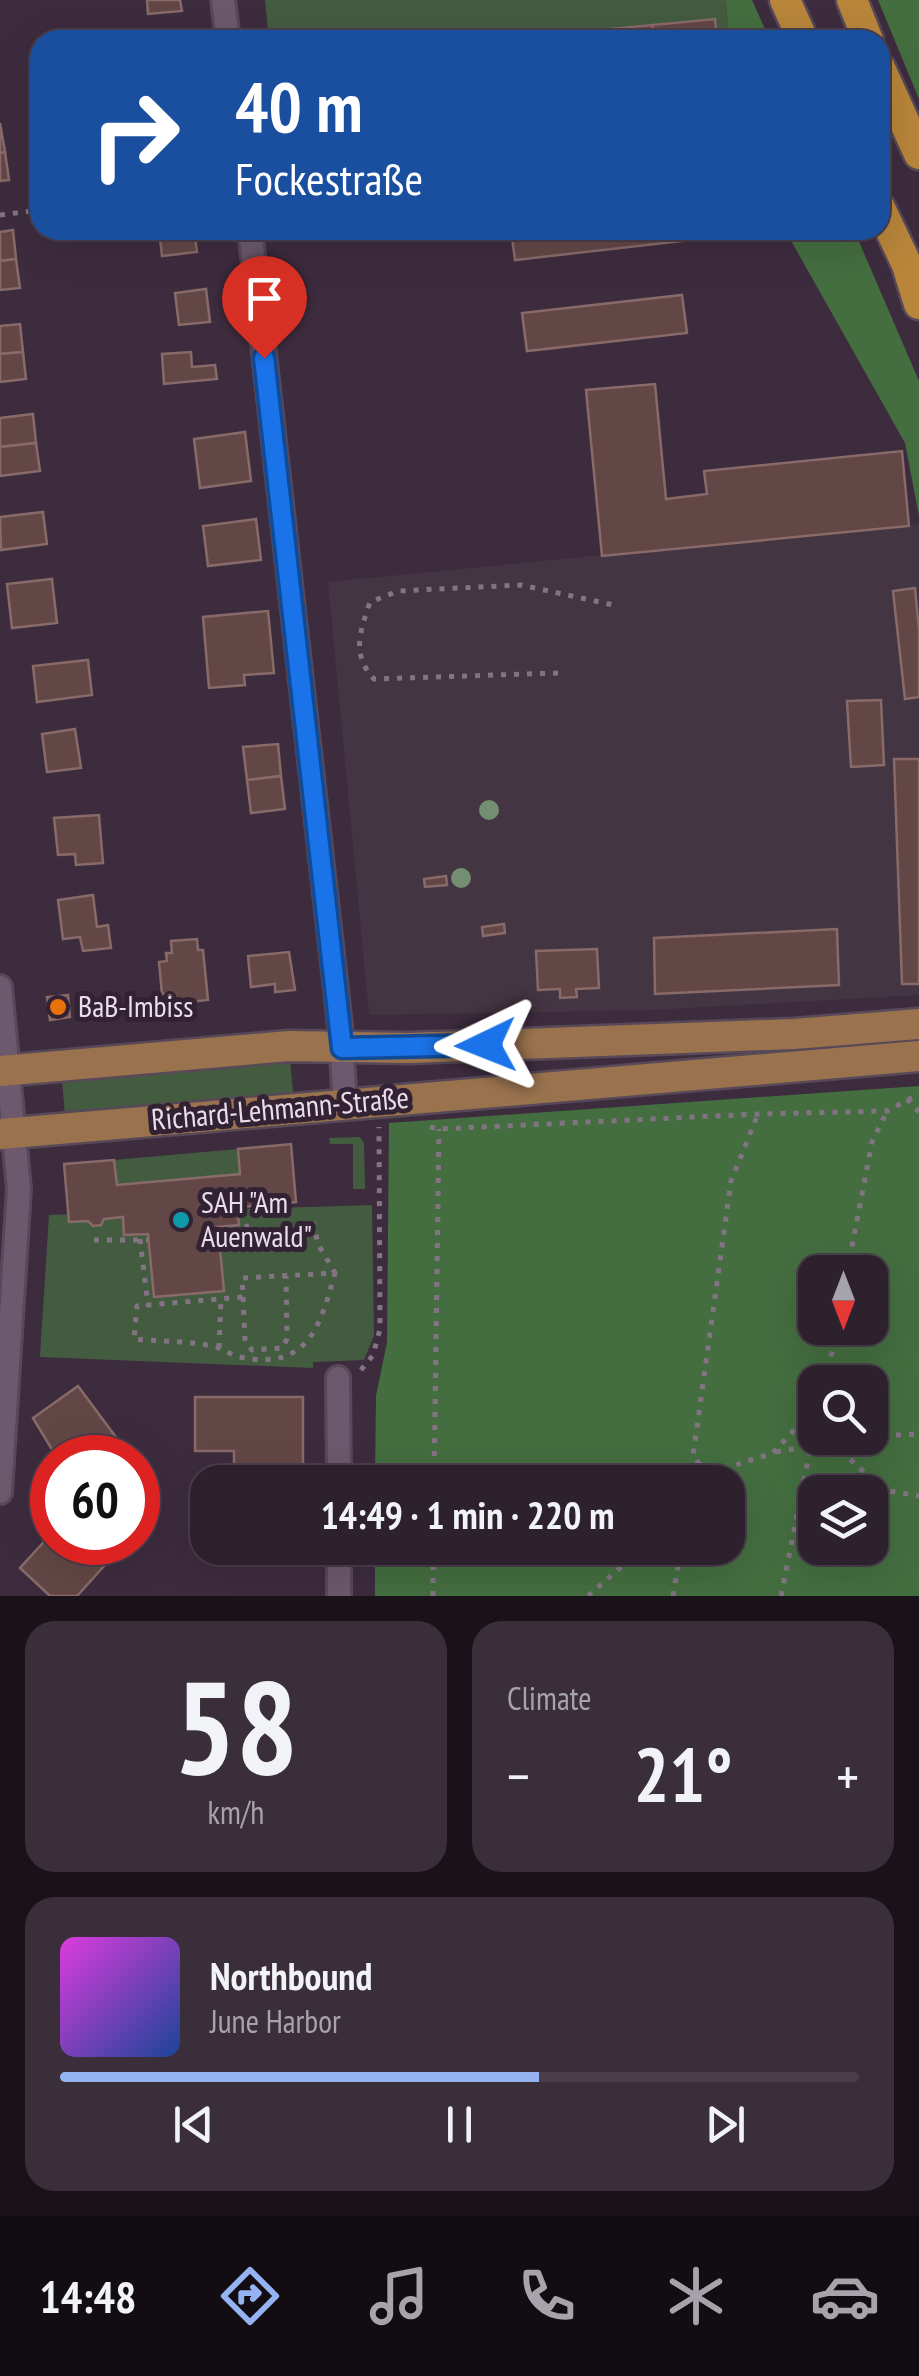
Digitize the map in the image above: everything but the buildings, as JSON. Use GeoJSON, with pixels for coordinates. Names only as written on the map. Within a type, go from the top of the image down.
{"type":"FeatureCollection","features":[{"type":"Feature","properties":{"kind":"highway"},"geometry":{"type":"LineString","coordinates":[[785,0],[798,30]]}},
{"type":"Feature","properties":{"kind":"highway"},"geometry":{"type":"LineString","coordinates":[[852,0],[864,30]]}},
{"type":"Feature","properties":{"kind":"highway"},"geometry":{"type":"LineString","coordinates":[[890,90],[919,154]]}},
{"type":"Feature","properties":{"kind":"highway"},"geometry":{"type":"LineString","coordinates":[[890,229],[913,277],[919,304]]}},
{"type":"Feature","properties":{"kind":"main road","name":"Richard-Lehmann-Straße"},"geometry":{"type":"LineString","coordinates":[[4,1071],[289,1046],[342,1048],[794,1034],[919,1024]]}},
{"type":"Feature","properties":{"kind":"main road","name":"Richard-Lehmann-Straße"},"geometry":{"type":"LineString","coordinates":[[6,1133],[919,1056]]}},
{"type":"Feature","properties":{"kind":"street"},"geometry":{"type":"LineString","coordinates":[[223,0],[227,30]]}},
{"type":"Feature","properties":{"kind":"street"},"geometry":{"type":"LineString","coordinates":[[251,240],[342,1048],[345,1104]]}},
{"type":"Feature","properties":{"kind":"street"},"geometry":{"type":"LineString","coordinates":[[0,987],[6,1133],[19,1188],[0,1492]]}},
{"type":"Feature","properties":{"kind":"street"},"geometry":{"type":"LineString","coordinates":[[338,1378],[339,1465]]}},
{"type":"Feature","properties":{"kind":"street"},"geometry":{"type":"LineString","coordinates":[[339,1565],[340,1596]]}},
{"type":"Feature","properties":{"kind":"path"},"geometry":{"type":"LineString","coordinates":[[0,214],[30,211]]}},
{"type":"Feature","properties":{"kind":"path"},"geometry":{"type":"LineString","coordinates":[[558,673],[374,679],[361,664],[360,633],[370,602],[398,592],[521,585],[618,606]]}},
{"type":"Feature","properties":{"kind":"path"},"geometry":{"type":"LineString","coordinates":[[850,1255],[872,1142],[887,1111],[919,1094]]}},
{"type":"Feature","properties":{"kind":"path"},"geometry":{"type":"LineString","coordinates":[[907,1098],[919,1112]]}},
{"type":"Feature","properties":{"kind":"path"},"geometry":{"type":"LineString","coordinates":[[420,1124],[439,1129],[887,1111]]}},
{"type":"Feature","properties":{"kind":"path"},"geometry":{"type":"LineString","coordinates":[[700,1465],[693,1456],[731,1180],[758,1114]]}},
{"type":"Feature","properties":{"kind":"path"},"geometry":{"type":"LineString","coordinates":[[338,1378],[364,1370],[380,1330],[379,1123]]}},
{"type":"Feature","properties":{"kind":"path"},"geometry":{"type":"LineString","coordinates":[[434,1465],[439,1129]]}},
{"type":"Feature","properties":{"kind":"path"},"geometry":{"type":"LineString","coordinates":[[243,1297],[137,1306],[134,1340],[218,1348],[237,1357],[264,1360],[306,1345],[321,1324],[335,1274],[318,1244],[313,1222]]}},
{"type":"Feature","properties":{"kind":"path"},"geometry":{"type":"LineString","coordinates":[[218,1231],[250,1226]]}},
{"type":"Feature","properties":{"kind":"path"},"geometry":{"type":"LineString","coordinates":[[94,1240],[144,1240],[148,1305]]}},
{"type":"Feature","properties":{"kind":"path"},"geometry":{"type":"LineString","coordinates":[[286,1276],[288,1339],[282,1348],[252,1350],[245,1341],[242,1278],[286,1276],[335,1274]]}},
{"type":"Feature","properties":{"kind":"path"},"geometry":{"type":"LineString","coordinates":[[218,1348],[221,1299]]}},
{"type":"Feature","properties":{"kind":"path"},"geometry":{"type":"LineString","coordinates":[[773,1453],[798,1426]]}},
{"type":"Feature","properties":{"kind":"path"},"geometry":{"type":"LineString","coordinates":[[888,1435],[919,1434]]}},
{"type":"Feature","properties":{"kind":"path"},"geometry":{"type":"LineString","coordinates":[[736,1465],[798,1447]]}},
{"type":"Feature","properties":{"kind":"path"},"geometry":{"type":"LineString","coordinates":[[781,1596],[807,1455]]}},
{"type":"Feature","properties":{"kind":"path"},"geometry":{"type":"LineString","coordinates":[[845,1455],[884,1490],[919,1496]]}},
{"type":"Feature","properties":{"kind":"path"},"geometry":{"type":"LineString","coordinates":[[433,1596],[434,1565]]}},
{"type":"Feature","properties":{"kind":"path"},"geometry":{"type":"LineString","coordinates":[[588,1596],[624,1565]]}},
{"type":"Feature","properties":{"kind":"path"},"geometry":{"type":"LineString","coordinates":[[674,1596],[679,1565]]}},
{"type":"Feature","properties":{"kind":"shaded area"},"geometry":{"type":"Polygon","coordinates":[[[919,524],[919,995],[654,1010],[369,1015],[328,582],[919,524]]]}},
{"type":"Feature","properties":{"kind":"green space"},"geometry":{"type":"Polygon","coordinates":[[[265,0],[726,0],[728,30],[268,30],[265,0]]]}},
{"type":"Feature","properties":{"kind":"green space"},"geometry":{"type":"Polygon","coordinates":[[[726,0],[752,0],[766,30],[728,30],[726,0]]]}},
{"type":"Feature","properties":{"kind":"green space"},"geometry":{"type":"Polygon","coordinates":[[[878,0],[919,0],[919,99],[878,0]]]}},
{"type":"Feature","properties":{"kind":"green space"},"geometry":{"type":"Polygon","coordinates":[[[791,240],[858,240],[919,381],[919,516],[905,443],[791,240]]]}},
{"type":"Feature","properties":{"kind":"green space"},"geometry":{"type":"Polygon","coordinates":[[[290,1059],[293,1092],[65,1115],[62,1080],[290,1059]]]}},
{"type":"Feature","properties":{"kind":"green space"},"geometry":{"type":"Polygon","coordinates":[[[919,1086],[919,1596],[375,1596],[375,1565],[745,1565],[745,1465],[375,1465],[376,1396],[387,1342],[389,1123],[919,1086]]]}},
{"type":"Feature","properties":{"kind":"green space"},"geometry":{"type":"Polygon","coordinates":[[[360,1137],[364,1143],[365,1189],[353,1189],[353,1144],[330,1144],[329,1138],[360,1137]]]}},
{"type":"Feature","properties":{"kind":"green space"},"geometry":{"type":"Polygon","coordinates":[[[238,1149],[240,1174],[117,1185],[114,1160],[238,1149]]]}},
{"type":"Feature","properties":{"kind":"green space"},"geometry":{"type":"Polygon","coordinates":[[[372,1205],[374,1336],[364,1360],[313,1362],[313,1368],[40,1357],[49,1215],[372,1205]]]}},
{"type":"Feature","properties":{"kind":"place","name":"BaB-Imbiss"},"geometry":{"type":"Point","coordinates":[58,1007]}},
{"type":"Feature","properties":{"kind":"place","name":"SAH \"Am Auenwald\""},"geometry":{"type":"Point","coordinates":[181,1220]}},
{"type":"Feature","properties":{"kind":"route"},"geometry":{"type":"LineString","coordinates":[[264,358],[342,1048],[486,1045]]}}]}
